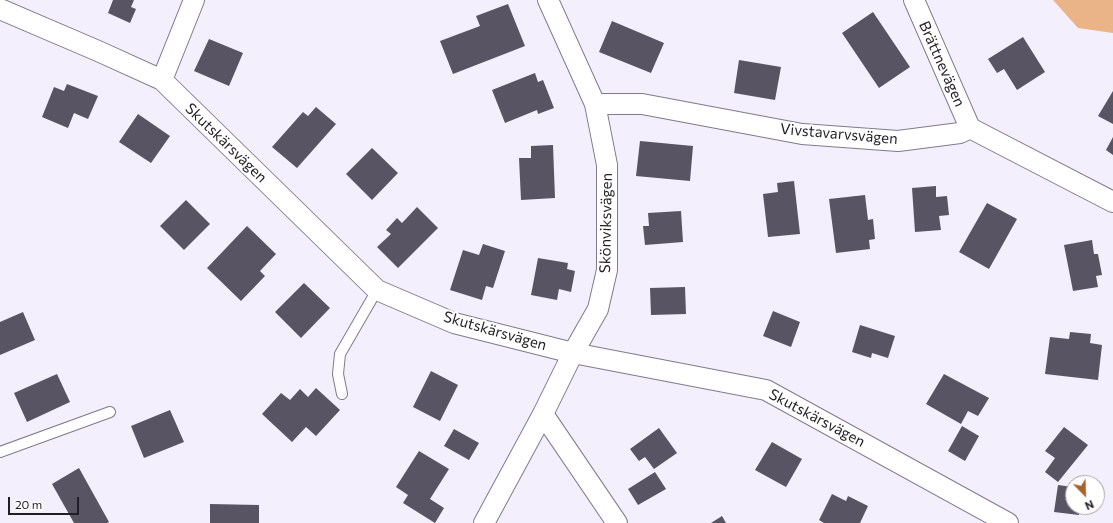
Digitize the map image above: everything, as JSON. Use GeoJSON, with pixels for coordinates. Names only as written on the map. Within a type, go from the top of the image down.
{"type":"FeatureCollection","features":[{"type":"Feature","properties":{"kind":"street"},"geometry":{"type":"LineString","coordinates":[[162,80],[194,0]]}},
{"type":"Feature","properties":{"kind":"street","name":"Skönviksvägen"},"geometry":{"type":"LineString","coordinates":[[484,523],[543,414],[572,353],[598,309],[608,270],[608,165],[595,104],[548,0]]}},
{"type":"Feature","properties":{"kind":"street","name":"Brättnevägen"},"geometry":{"type":"LineString","coordinates":[[914,0],[970,128]]}},
{"type":"Feature","properties":{"kind":"street","name":"Skutskärsvägen"},"geometry":{"type":"LineString","coordinates":[[0,9],[162,80],[377,290],[454,323],[572,353],[766,390],[1008,523]]}},
{"type":"Feature","properties":{"kind":"street","name":"Vivstavarvsvägen"},"geometry":{"type":"LineString","coordinates":[[595,104],[642,104],[802,134],[898,141],[960,133],[970,128]]}},
{"type":"Feature","properties":{"kind":"street"},"geometry":{"type":"LineString","coordinates":[[970,128],[1113,202]]}},
{"type":"Feature","properties":{"kind":"street"},"geometry":{"type":"LineString","coordinates":[[543,414],[617,523]]}},
{"type":"Feature","properties":{"kind":"lane"},"geometry":{"type":"LineString","coordinates":[[342,394],[338,374],[340,354],[377,290]]}},
{"type":"Feature","properties":{"kind":"lane"},"geometry":{"type":"LineString","coordinates":[[0,452],[110,412]]}},
{"type":"Feature","properties":{"kind":"shaded area"},"geometry":{"type":"Polygon","coordinates":[[[1053,0],[1113,0],[1113,33],[1078,28],[1053,0]]]}},
{"type":"Feature","properties":{"kind":"building"},"geometry":{"type":"Polygon","coordinates":[[[113,0],[134,0],[131,7],[136,9],[130,23],[108,13],[113,0]]]}},
{"type":"Feature","properties":{"kind":"building"},"geometry":{"type":"Polygon","coordinates":[[[508,4],[525,46],[453,74],[440,41],[480,26],[476,16],[508,4]]]}},
{"type":"Feature","properties":{"kind":"building"},"geometry":{"type":"Polygon","coordinates":[[[873,12],[910,67],[879,88],[842,33],[873,12]]]}},
{"type":"Feature","properties":{"kind":"building"},"geometry":{"type":"Polygon","coordinates":[[[612,21],[664,43],[651,73],[599,52],[612,21]]]}},
{"type":"Feature","properties":{"kind":"building"},"geometry":{"type":"Polygon","coordinates":[[[1023,37],[1045,72],[1017,90],[1004,69],[997,73],[988,59],[1023,37]]]}},
{"type":"Feature","properties":{"kind":"building"},"geometry":{"type":"Polygon","coordinates":[[[209,39],[243,53],[229,86],[194,71],[209,39]]]}},
{"type":"Feature","properties":{"kind":"building"},"geometry":{"type":"Polygon","coordinates":[[[739,60],[781,67],[775,100],[734,93],[739,60]]]}},
{"type":"Feature","properties":{"kind":"building"},"geometry":{"type":"Polygon","coordinates":[[[535,73],[538,82],[543,80],[554,108],[538,114],[537,110],[505,123],[492,90],[535,73]]]}},
{"type":"Feature","properties":{"kind":"building"},"geometry":{"type":"Polygon","coordinates":[[[67,84],[98,96],[88,119],[74,113],[68,128],[42,117],[54,87],[64,91],[67,84]]]}},
{"type":"Feature","properties":{"kind":"building"},"geometry":{"type":"Polygon","coordinates":[[[1113,91],[1113,124],[1098,116],[1113,91]]]}},
{"type":"Feature","properties":{"kind":"building"},"geometry":{"type":"Polygon","coordinates":[[[316,107],[336,124],[297,168],[272,147],[303,112],[308,116],[316,107]]]}},
{"type":"Feature","properties":{"kind":"building"},"geometry":{"type":"Polygon","coordinates":[[[138,114],[170,136],[151,163],[119,142],[138,114]]]}},
{"type":"Feature","properties":{"kind":"building"},"geometry":{"type":"Polygon","coordinates":[[[1113,137],[1113,155],[1106,150],[1113,137]]]}},
{"type":"Feature","properties":{"kind":"building"},"geometry":{"type":"Polygon","coordinates":[[[640,141],[693,146],[690,181],[636,176],[640,141]]]}},
{"type":"Feature","properties":{"kind":"building"},"geometry":{"type":"Polygon","coordinates":[[[553,145],[555,198],[521,200],[519,158],[531,158],[531,146],[553,145]]]}},
{"type":"Feature","properties":{"kind":"building"},"geometry":{"type":"Polygon","coordinates":[[[372,148],[398,173],[372,200],[346,174],[372,148]]]}},
{"type":"Feature","properties":{"kind":"building"},"geometry":{"type":"Polygon","coordinates":[[[794,181],[800,234],[768,237],[763,194],[778,192],[777,183],[794,181]]]}},
{"type":"Feature","properties":{"kind":"building"},"geometry":{"type":"Polygon","coordinates":[[[936,186],[936,197],[947,196],[949,215],[939,216],[941,230],[915,232],[912,188],[936,186]]]}},
{"type":"Feature","properties":{"kind":"building"},"geometry":{"type":"Polygon","coordinates":[[[865,195],[868,220],[873,219],[875,239],[869,240],[870,249],[836,253],[829,199],[865,195]]]}},
{"type":"Feature","properties":{"kind":"building"},"geometry":{"type":"Polygon","coordinates":[[[186,200],[210,224],[184,250],[160,226],[186,200]]]}},
{"type":"Feature","properties":{"kind":"building"},"geometry":{"type":"Polygon","coordinates":[[[987,203],[1017,219],[989,269],[959,252],[987,203]]]}},
{"type":"Feature","properties":{"kind":"building"},"geometry":{"type":"Polygon","coordinates":[[[417,207],[438,228],[398,268],[377,247],[391,234],[386,230],[397,218],[402,223],[417,207]]]}},
{"type":"Feature","properties":{"kind":"building"},"geometry":{"type":"Polygon","coordinates":[[[681,211],[683,242],[645,245],[643,226],[649,226],[648,213],[681,211]]]}},
{"type":"Feature","properties":{"kind":"building"},"geometry":{"type":"Polygon","coordinates":[[[247,226],[276,254],[260,271],[265,276],[241,301],[207,268],[247,226]]]}},
{"type":"Feature","properties":{"kind":"building"},"geometry":{"type":"Polygon","coordinates":[[[1092,240],[1094,254],[1098,254],[1102,275],[1096,276],[1098,287],[1073,291],[1064,245],[1092,240]]]}},
{"type":"Feature","properties":{"kind":"building"},"geometry":{"type":"Polygon","coordinates":[[[483,244],[505,251],[493,288],[486,286],[482,300],[450,290],[463,250],[479,255],[483,244]]]}},
{"type":"Feature","properties":{"kind":"building"},"geometry":{"type":"Polygon","coordinates":[[[538,258],[568,263],[567,269],[575,271],[571,292],[559,289],[557,300],[531,295],[538,258]]]}},
{"type":"Feature","properties":{"kind":"building"},"geometry":{"type":"Polygon","coordinates":[[[304,283],[330,308],[301,338],[275,312],[304,283]]]}},
{"type":"Feature","properties":{"kind":"building"},"geometry":{"type":"Polygon","coordinates":[[[685,287],[686,314],[651,315],[650,288],[685,287]]]}},
{"type":"Feature","properties":{"kind":"building"},"geometry":{"type":"Polygon","coordinates":[[[773,311],[800,322],[791,347],[763,336],[773,311]]]}},
{"type":"Feature","properties":{"kind":"building"},"geometry":{"type":"Polygon","coordinates":[[[23,312],[35,340],[0,355],[0,322],[23,312]]]}},
{"type":"Feature","properties":{"kind":"building"},"geometry":{"type":"Polygon","coordinates":[[[860,325],[895,336],[888,358],[872,353],[871,358],[852,352],[860,325]]]}},
{"type":"Feature","properties":{"kind":"building"},"geometry":{"type":"Polygon","coordinates":[[[1070,332],[1091,334],[1090,343],[1102,345],[1098,380],[1045,374],[1050,337],[1069,339],[1070,332]]]}},
{"type":"Feature","properties":{"kind":"building"},"geometry":{"type":"Polygon","coordinates":[[[431,371],[458,385],[440,421],[413,407],[431,371]]]}},
{"type":"Feature","properties":{"kind":"building"},"geometry":{"type":"Polygon","coordinates":[[[57,374],[70,402],[27,422],[14,393],[57,374]]]}},
{"type":"Feature","properties":{"kind":"building"},"geometry":{"type":"Polygon","coordinates":[[[944,374],[989,398],[978,416],[968,411],[961,424],[926,404],[944,374]]]}},
{"type":"Feature","properties":{"kind":"building"},"geometry":{"type":"Polygon","coordinates":[[[316,388],[340,410],[316,436],[306,427],[292,442],[262,414],[281,393],[290,400],[300,389],[308,397],[316,388]]]}},
{"type":"Feature","properties":{"kind":"building"},"geometry":{"type":"Polygon","coordinates":[[[170,410],[184,442],[144,458],[131,426],[170,410]]]}},
{"type":"Feature","properties":{"kind":"building"},"geometry":{"type":"Polygon","coordinates":[[[962,426],[979,436],[965,461],[948,451],[962,426]]]}},
{"type":"Feature","properties":{"kind":"building"},"geometry":{"type":"Polygon","coordinates":[[[1064,427],[1088,445],[1058,482],[1045,472],[1055,458],[1045,451],[1064,427]]]}},
{"type":"Feature","properties":{"kind":"building"},"geometry":{"type":"Polygon","coordinates":[[[659,428],[677,453],[654,469],[645,457],[639,461],[630,449],[659,428]]]}},
{"type":"Feature","properties":{"kind":"building"},"geometry":{"type":"Polygon","coordinates":[[[454,429],[479,443],[469,460],[444,446],[454,429]]]}},
{"type":"Feature","properties":{"kind":"building"},"geometry":{"type":"Polygon","coordinates":[[[772,442],[802,459],[786,487],[755,470],[772,442]]]}},
{"type":"Feature","properties":{"kind":"building"},"geometry":{"type":"Polygon","coordinates":[[[419,451],[449,469],[430,499],[444,508],[435,523],[403,503],[408,495],[396,487],[419,451]]]}},
{"type":"Feature","properties":{"kind":"building"},"geometry":{"type":"Polygon","coordinates":[[[79,468],[109,522],[74,523],[52,484],[79,468]]]}},
{"type":"Feature","properties":{"kind":"building"},"geometry":{"type":"Polygon","coordinates":[[[655,472],[666,489],[638,505],[628,489],[655,472]]]}},
{"type":"Feature","properties":{"kind":"building"},"geometry":{"type":"Polygon","coordinates":[[[1058,485],[1065,486],[1065,513],[1054,512],[1058,485]]]}},
{"type":"Feature","properties":{"kind":"building"},"geometry":{"type":"Polygon","coordinates":[[[832,494],[846,501],[848,496],[868,506],[860,523],[824,523],[819,520],[832,494]]]}},
{"type":"Feature","properties":{"kind":"building"},"geometry":{"type":"Polygon","coordinates":[[[210,504],[259,505],[259,523],[210,523],[210,504]]]}},
{"type":"Feature","properties":{"kind":"building"},"geometry":{"type":"Polygon","coordinates":[[[722,516],[726,523],[711,523],[722,516]]]}}]}
